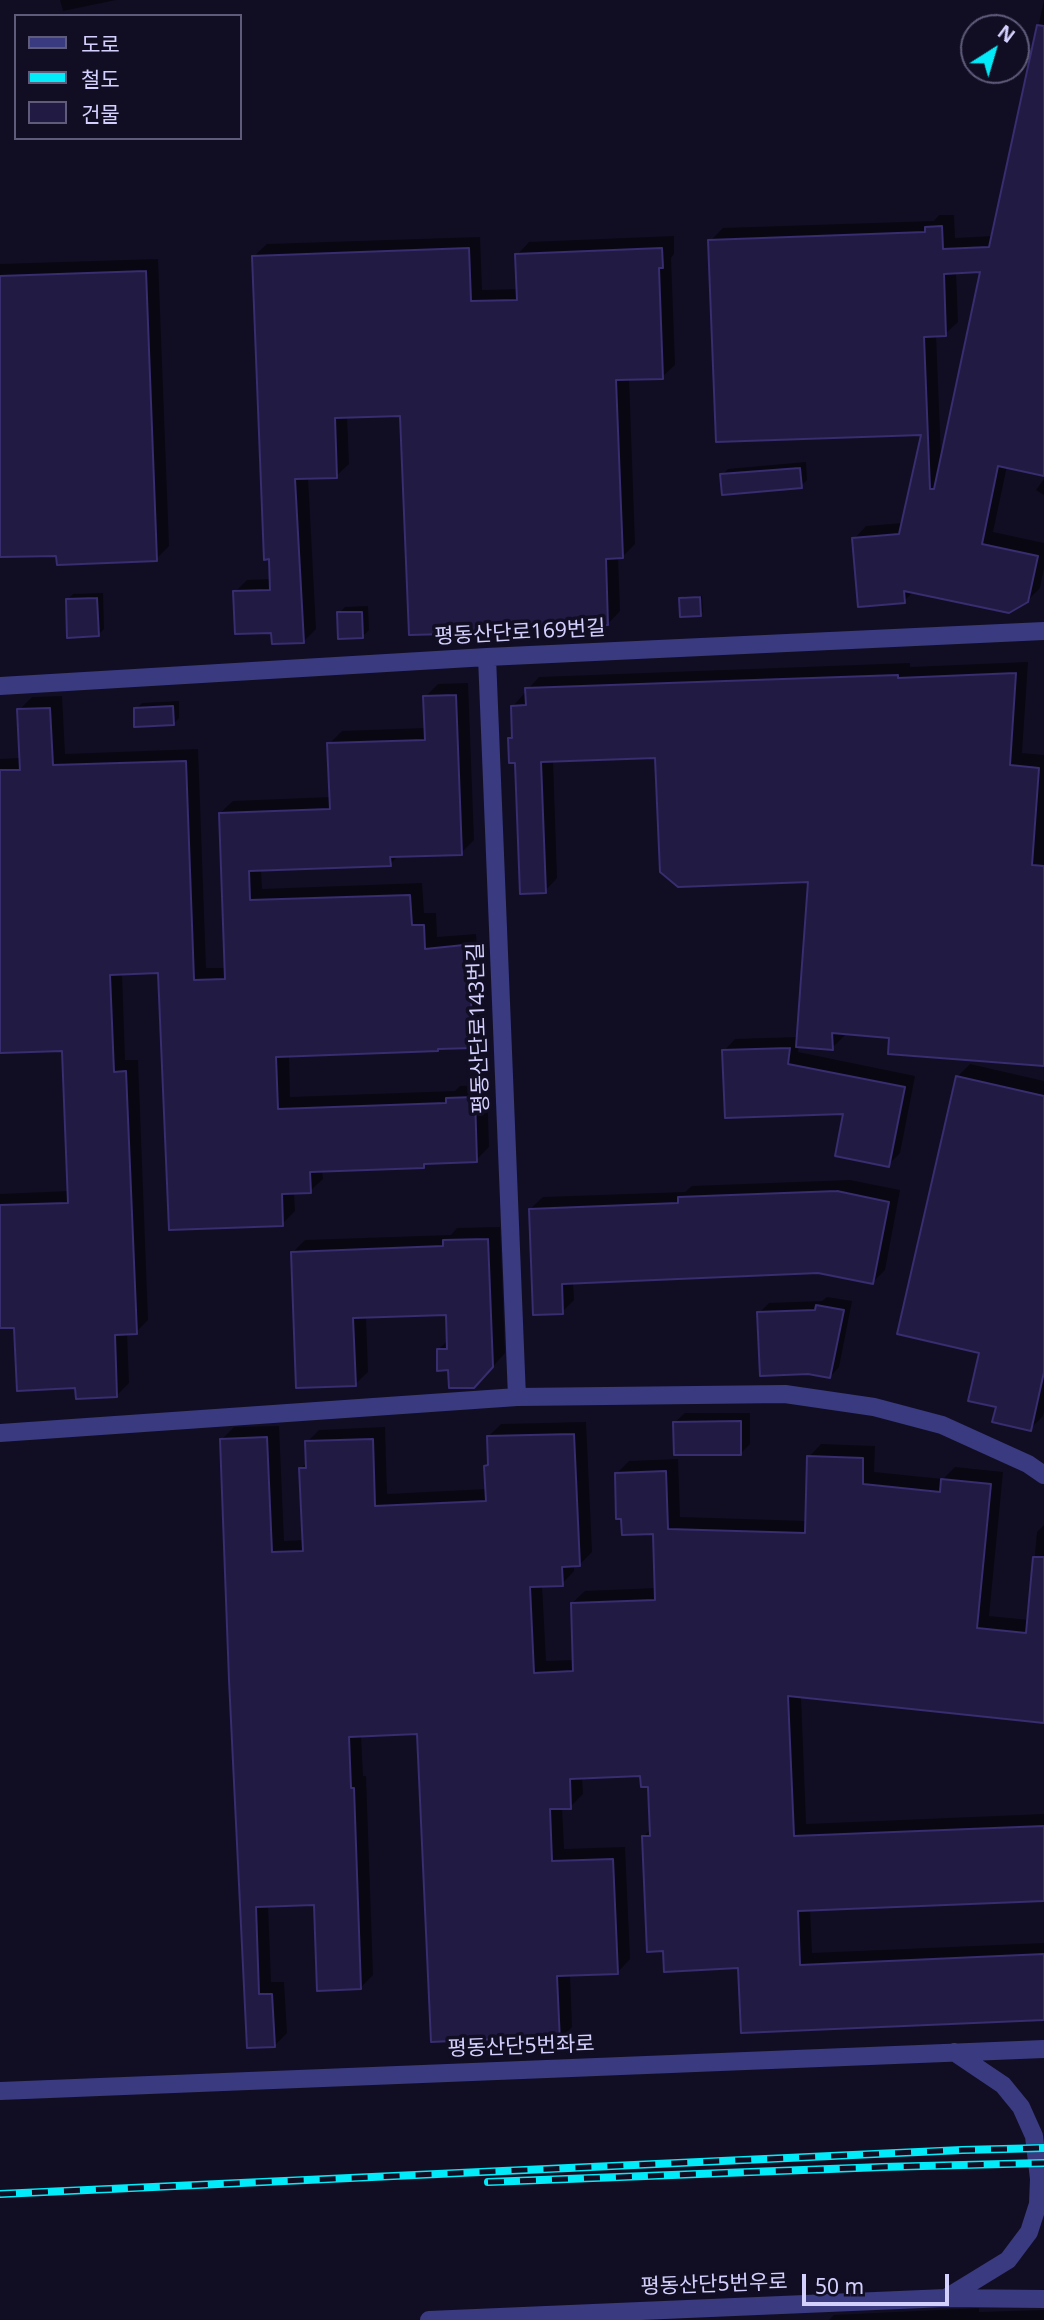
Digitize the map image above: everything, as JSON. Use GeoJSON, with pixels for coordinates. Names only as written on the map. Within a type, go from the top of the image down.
{"type":"FeatureCollection","features":[{"type":"Feature","properties":{"kind":"street","name":"평동산단로169번길"},"geometry":{"type":"LineString","coordinates":[[0,686],[487,657],[1044,630]]}},
{"type":"Feature","properties":{"kind":"street","name":"평동산단로143번길"},"geometry":{"type":"LineString","coordinates":[[487,657],[517,1397]]}},
{"type":"Feature","properties":{"kind":"street"},"geometry":{"type":"LineString","coordinates":[[0,1433],[517,1397],[785,1394],[874,1407],[942,1425],[1028,1464],[1044,1475]]}},
{"type":"Feature","properties":{"kind":"street","name":"평동산단5번좌로"},"geometry":{"type":"LineString","coordinates":[[0,2091],[1044,2049]]}},
{"type":"Feature","properties":{"kind":"street"},"geometry":{"type":"LineString","coordinates":[[946,2298],[1008,2260],[1029,2232],[1038,2204],[1039,2179],[1034,2136],[1021,2107],[1003,2085],[954,2052]]}},
{"type":"Feature","properties":{"kind":"street","name":"평동산단5번우로"},"geometry":{"type":"LineString","coordinates":[[429,2320],[946,2298],[1044,2299]]}},
{"type":"Feature","properties":{"kind":"building"},"geometry":{"type":"Polygon","coordinates":[[[1037,25],[1044,26],[1044,476],[998,466],[982,544],[1038,556],[1028,602],[1009,613],[904,591],[905,603],[858,607],[852,538],[899,534],[921,435],[716,442],[708,240],[925,232],[925,227],[942,226],[943,249],[989,247],[1024,84],[1030,84],[1030,57],[1037,25]],[[980,272],[944,274],[946,336],[924,337],[930,489],[934,489],[980,272]]]}},
{"type":"Feature","properties":{"kind":"building"},"geometry":{"type":"Polygon","coordinates":[[[469,248],[471,301],[517,300],[515,254],[662,248],[663,268],[659,268],[663,379],[616,380],[623,558],[606,559],[608,625],[484,629],[484,633],[409,635],[400,416],[335,418],[337,478],[295,479],[304,643],[272,644],[271,633],[235,634],[233,591],[270,590],[269,559],[264,560],[252,256],[469,248]]]}},
{"type":"Feature","properties":{"kind":"building"},"geometry":{"type":"Polygon","coordinates":[[[146,271],[157,561],[57,565],[56,556],[0,557],[0,276],[146,271]]]}},
{"type":"Feature","properties":{"kind":"building"},"geometry":{"type":"Polygon","coordinates":[[[800,468],[802,488],[722,495],[720,474],[800,468]]]}},
{"type":"Feature","properties":{"kind":"building"},"geometry":{"type":"Polygon","coordinates":[[[700,597],[701,616],[680,617],[679,598],[700,597]]]}},
{"type":"Feature","properties":{"kind":"building"},"geometry":{"type":"Polygon","coordinates":[[[97,598],[99,636],[67,638],[66,599],[97,598]]]}},
{"type":"Feature","properties":{"kind":"building"},"geometry":{"type":"Polygon","coordinates":[[[337,612],[362,612],[363,638],[338,639],[337,612]]]}},
{"type":"Feature","properties":{"kind":"building"},"geometry":{"type":"Polygon","coordinates":[[[1016,673],[1010,765],[1039,768],[1032,865],[1044,866],[1044,1066],[888,1054],[889,1038],[832,1033],[833,1050],[796,1047],[808,882],[678,887],[660,872],[655,758],[541,762],[546,893],[520,894],[515,763],[509,763],[508,738],[512,738],[511,706],[526,705],[525,688],[1016,673]]]}},
{"type":"Feature","properties":{"kind":"building"},"geometry":{"type":"Polygon","coordinates":[[[456,695],[462,855],[390,857],[391,866],[249,871],[250,900],[410,895],[412,925],[424,925],[425,949],[464,945],[466,974],[470,973],[473,1048],[276,1057],[278,1109],[446,1103],[446,1098],[475,1097],[477,1162],[424,1164],[424,1168],[310,1172],[311,1193],[282,1194],[283,1226],[169,1230],[158,973],[110,975],[114,1072],[126,1071],[137,1334],[115,1335],[117,1397],[76,1399],[75,1388],[17,1391],[14,1328],[0,1328],[0,1205],[68,1203],[62,1051],[0,1053],[0,770],[20,770],[17,709],[50,708],[53,765],[186,761],[194,980],[225,979],[219,813],[330,809],[327,743],[425,740],[423,696],[456,695]]]}},
{"type":"Feature","properties":{"kind":"building"},"geometry":{"type":"Polygon","coordinates":[[[173,706],[174,725],[134,727],[134,708],[173,706]]]}},
{"type":"Feature","properties":{"kind":"building"},"geometry":{"type":"Polygon","coordinates":[[[790,1048],[788,1064],[905,1087],[889,1167],[835,1156],[843,1114],[725,1118],[722,1050],[790,1048]]]}},
{"type":"Feature","properties":{"kind":"building"},"geometry":{"type":"Polygon","coordinates":[[[956,1076],[1044,1096],[1044,1372],[1031,1431],[992,1422],[996,1407],[968,1401],[979,1353],[897,1334],[956,1076]]]}},
{"type":"Feature","properties":{"kind":"building"},"geometry":{"type":"Polygon","coordinates":[[[837,1191],[889,1202],[873,1284],[818,1273],[562,1284],[563,1314],[533,1315],[529,1209],[678,1203],[678,1197],[837,1191]]]}},
{"type":"Feature","properties":{"kind":"building"},"geometry":{"type":"Polygon","coordinates":[[[488,1239],[493,1367],[474,1388],[449,1388],[448,1370],[437,1371],[437,1349],[447,1349],[446,1315],[353,1318],[356,1386],[296,1388],[291,1252],[443,1246],[443,1240],[488,1239]]]}},
{"type":"Feature","properties":{"kind":"building"},"geometry":{"type":"Polygon","coordinates":[[[816,1305],[844,1310],[830,1378],[808,1374],[760,1376],[757,1312],[815,1310],[816,1305]]]}},
{"type":"Feature","properties":{"kind":"building"},"geometry":{"type":"Polygon","coordinates":[[[741,1421],[741,1455],[674,1455],[673,1422],[741,1421]]]}},
{"type":"Feature","properties":{"kind":"building"},"geometry":{"type":"Polygon","coordinates":[[[574,1434],[580,1566],[562,1567],[563,1586],[530,1587],[534,1673],[573,1671],[571,1603],[655,1600],[653,1534],[622,1535],[621,1519],[616,1519],[615,1473],[666,1471],[668,1529],[805,1533],[807,1456],[863,1458],[863,1484],[940,1492],[941,1479],[991,1484],[977,1628],[1026,1633],[1033,1557],[1044,1557],[1044,1723],[788,1696],[794,1836],[1044,1826],[1044,1901],[798,1911],[800,1965],[1044,1954],[1044,2020],[741,2033],[738,1968],[664,1972],[663,1951],[647,1952],[642,1836],[650,1836],[648,1787],[641,1787],[640,1776],[570,1779],[571,1809],[550,1809],[552,1861],[613,1859],[618,1974],[557,1976],[560,2042],[497,2044],[497,2039],[431,2042],[417,1734],[349,1737],[351,1788],[354,1788],[361,1989],[317,1991],[314,1905],[256,1907],[259,1994],[272,1994],[275,2047],[247,2048],[220,1439],[267,1437],[272,1552],[303,1551],[299,1468],[306,1468],[305,1441],[373,1439],[375,1506],[486,1501],[484,1466],[488,1465],[487,1436],[574,1434]]]}},
{"type":"Feature","properties":{"kind":"railway"},"geometry":{"type":"LineString","coordinates":[[0,2194],[1044,2148]]}},
{"type":"Feature","properties":{"kind":"railway"},"geometry":{"type":"LineString","coordinates":[[488,2182],[1044,2163]]}}]}
